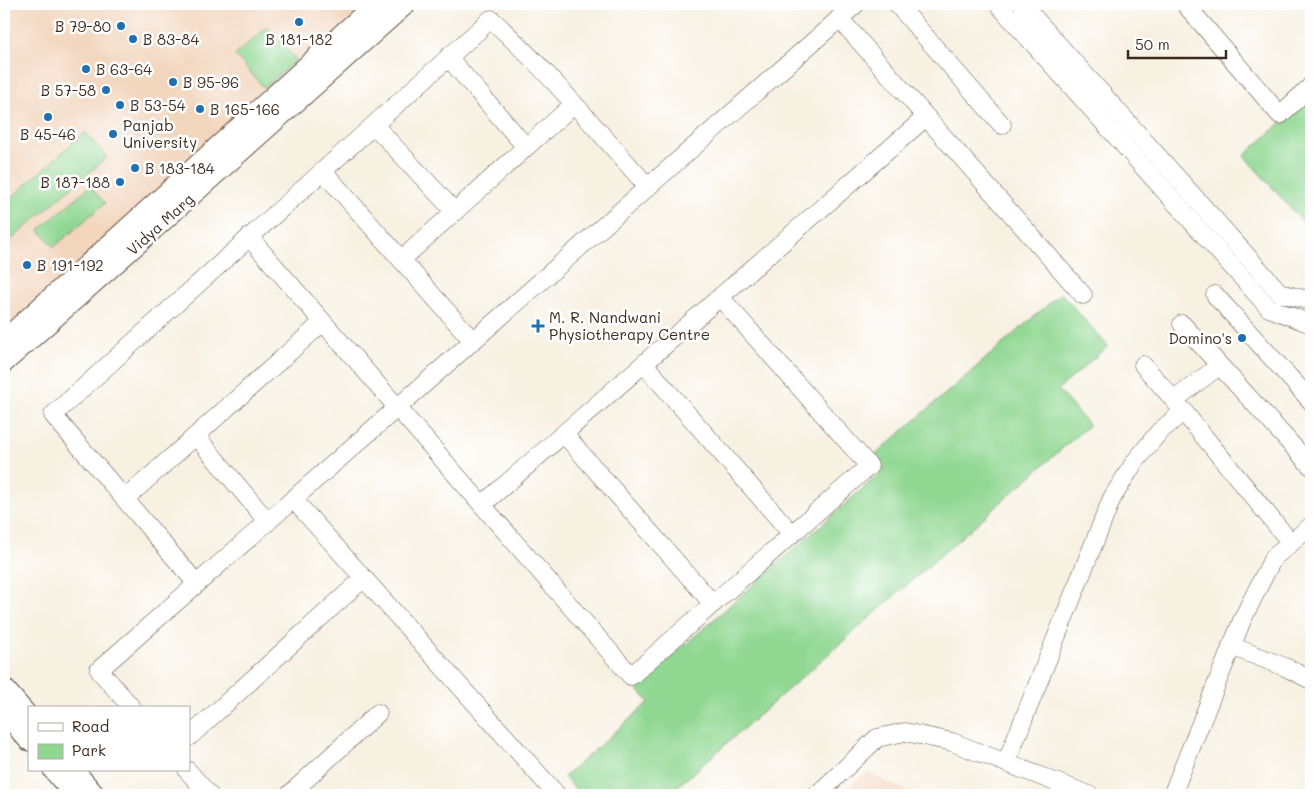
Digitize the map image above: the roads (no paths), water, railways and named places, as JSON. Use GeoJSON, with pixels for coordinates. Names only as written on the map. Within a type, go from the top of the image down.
{"type":"FeatureCollection","features":[{"type":"Feature","properties":{"kind":"main road","name":"Vidya Marg"},"geometry":{"type":"LineString","coordinates":[[4,341],[376,4]]}},
{"type":"Feature","properties":{"kind":"main road","name":"Vidya Marg"},"geometry":{"type":"LineString","coordinates":[[4,362],[404,4]]}},
{"type":"Feature","properties":{"kind":"main road"},"geometry":{"type":"LineString","coordinates":[[4,689],[28,717]]}},
{"type":"Feature","properties":{"kind":"main road"},"geometry":{"type":"LineString","coordinates":[[4,710],[28,739]]}},
{"type":"Feature","properties":{"kind":"main road"},"geometry":{"type":"LineString","coordinates":[[56,772],[75,795]]}},
{"type":"Feature","properties":{"kind":"main road"},"geometry":{"type":"LineString","coordinates":[[75,772],[94,795]]}},
{"type":"Feature","properties":{"kind":"street"},"geometry":{"type":"LineString","coordinates":[[130,706],[99,670],[856,4]]}},
{"type":"Feature","properties":{"kind":"street"},"geometry":{"type":"LineString","coordinates":[[897,4],[1002,125]]}},
{"type":"Feature","properties":{"kind":"street"},"geometry":{"type":"LineString","coordinates":[[1022,4],[1280,293],[1311,302]]}},
{"type":"Feature","properties":{"kind":"street"},"geometry":{"type":"LineString","coordinates":[[1185,4],[1280,115],[1311,86]]}},
{"type":"Feature","properties":{"kind":"street"},"geometry":{"type":"LineString","coordinates":[[1001,5],[1270,308],[1306,322],[1311,322]]}},
{"type":"Feature","properties":{"kind":"street"},"geometry":{"type":"LineString","coordinates":[[839,18],[1083,295]]}},
{"type":"Feature","properties":{"kind":"street"},"geometry":{"type":"LineString","coordinates":[[197,584],[53,415],[490,19],[507,34],[574,104],[648,187]]}},
{"type":"Feature","properties":{"kind":"street"},"geometry":{"type":"LineString","coordinates":[[448,57],[526,147]]}},
{"type":"Feature","properties":{"kind":"street"},"geometry":{"type":"LineString","coordinates":[[401,260],[574,104]]}},
{"type":"Feature","properties":{"kind":"street"},"geometry":{"type":"LineString","coordinates":[[482,505],[926,117]]}},
{"type":"Feature","properties":{"kind":"street"},"geometry":{"type":"LineString","coordinates":[[374,125],[454,212]]}},
{"type":"Feature","properties":{"kind":"street"},"geometry":{"type":"LineString","coordinates":[[323,171],[473,341]]}},
{"type":"Feature","properties":{"kind":"street"},"geometry":{"type":"LineString","coordinates":[[249,237],[631,676],[869,466],[720,297]]}},
{"type":"Feature","properties":{"kind":"street"},"geometry":{"type":"LineString","coordinates":[[1215,295],[1311,401]]}},
{"type":"Feature","properties":{"kind":"street"},"geometry":{"type":"LineString","coordinates":[[126,499],[323,322]]}},
{"type":"Feature","properties":{"kind":"street"},"geometry":{"type":"LineString","coordinates":[[1182,324],[1218,366],[1311,466]]}},
{"type":"Feature","properties":{"kind":"street"},"geometry":{"type":"LineString","coordinates":[[644,364],[792,534]]}},
{"type":"Feature","properties":{"kind":"street"},"geometry":{"type":"LineString","coordinates":[[1143,365],[1292,542]]}},
{"type":"Feature","properties":{"kind":"street"},"geometry":{"type":"LineString","coordinates":[[1006,763],[1112,498],[1134,463],[1179,406],[1218,366]]}},
{"type":"Feature","properties":{"kind":"street"},"geometry":{"type":"LineString","coordinates":[[564,434],[713,604]]}},
{"type":"Feature","properties":{"kind":"street"},"geometry":{"type":"LineString","coordinates":[[196,436],[268,522]]}},
{"type":"Feature","properties":{"kind":"street"},"geometry":{"type":"LineString","coordinates":[[293,499],[557,795]]}},
{"type":"Feature","properties":{"kind":"street"},"geometry":{"type":"LineString","coordinates":[[1172,795],[1231,646],[1273,558],[1311,526]]}},
{"type":"Feature","properties":{"kind":"street"},"geometry":{"type":"LineString","coordinates":[[190,736],[364,578]]}},
{"type":"Feature","properties":{"kind":"street"},"geometry":{"type":"LineString","coordinates":[[1231,646],[1285,667],[1311,680]]}},
{"type":"Feature","properties":{"kind":"street"},"geometry":{"type":"LineString","coordinates":[[289,795],[378,713]]}},
{"type":"Feature","properties":{"kind":"street"},"geometry":{"type":"LineString","coordinates":[[817,795],[877,738],[905,732],[952,742],[1089,795]]}},
{"type":"Feature","properties":{"kind":"street"},"geometry":{"type":"LineString","coordinates":[[189,772],[209,795]]}},
{"type":"Feature","properties":{"kind":"place","name":"B 181-182"},"geometry":{"type":"Point","coordinates":[299,22]}},
{"type":"Feature","properties":{"kind":"place","name":"B 79-80"},"geometry":{"type":"Point","coordinates":[121,26]}},
{"type":"Feature","properties":{"kind":"place","name":"B 83-84"},"geometry":{"type":"Point","coordinates":[133,39]}},
{"type":"Feature","properties":{"kind":"place","name":"B 63-64"},"geometry":{"type":"Point","coordinates":[86,69]}},
{"type":"Feature","properties":{"kind":"place","name":"B 95-96"},"geometry":{"type":"Point","coordinates":[173,82]}},
{"type":"Feature","properties":{"kind":"place","name":"B 57-58"},"geometry":{"type":"Point","coordinates":[106,90]}},
{"type":"Feature","properties":{"kind":"place","name":"B 53-54"},"geometry":{"type":"Point","coordinates":[120,105]}},
{"type":"Feature","properties":{"kind":"place","name":"B 165-166"},"geometry":{"type":"Point","coordinates":[200,109]}},
{"type":"Feature","properties":{"kind":"place","name":"B 45-46"},"geometry":{"type":"Point","coordinates":[48,117]}},
{"type":"Feature","properties":{"kind":"place","name":"Panjab University"},"geometry":{"type":"Point","coordinates":[113,134]}},
{"type":"Feature","properties":{"kind":"place","name":"B 183-184"},"geometry":{"type":"Point","coordinates":[135,168]}},
{"type":"Feature","properties":{"kind":"place","name":"B 187-188"},"geometry":{"type":"Point","coordinates":[120,182]}},
{"type":"Feature","properties":{"kind":"place","name":"B 191-192"},"geometry":{"type":"Point","coordinates":[27,265]}},
{"type":"Feature","properties":{"kind":"place","name":"M. R. Nandwani Physiotherapy Centre"},"geometry":{"type":"Point","coordinates":[538,326]}},
{"type":"Feature","properties":{"kind":"place","name":"Domino's"},"geometry":{"type":"Point","coordinates":[1242,338]}}]}
